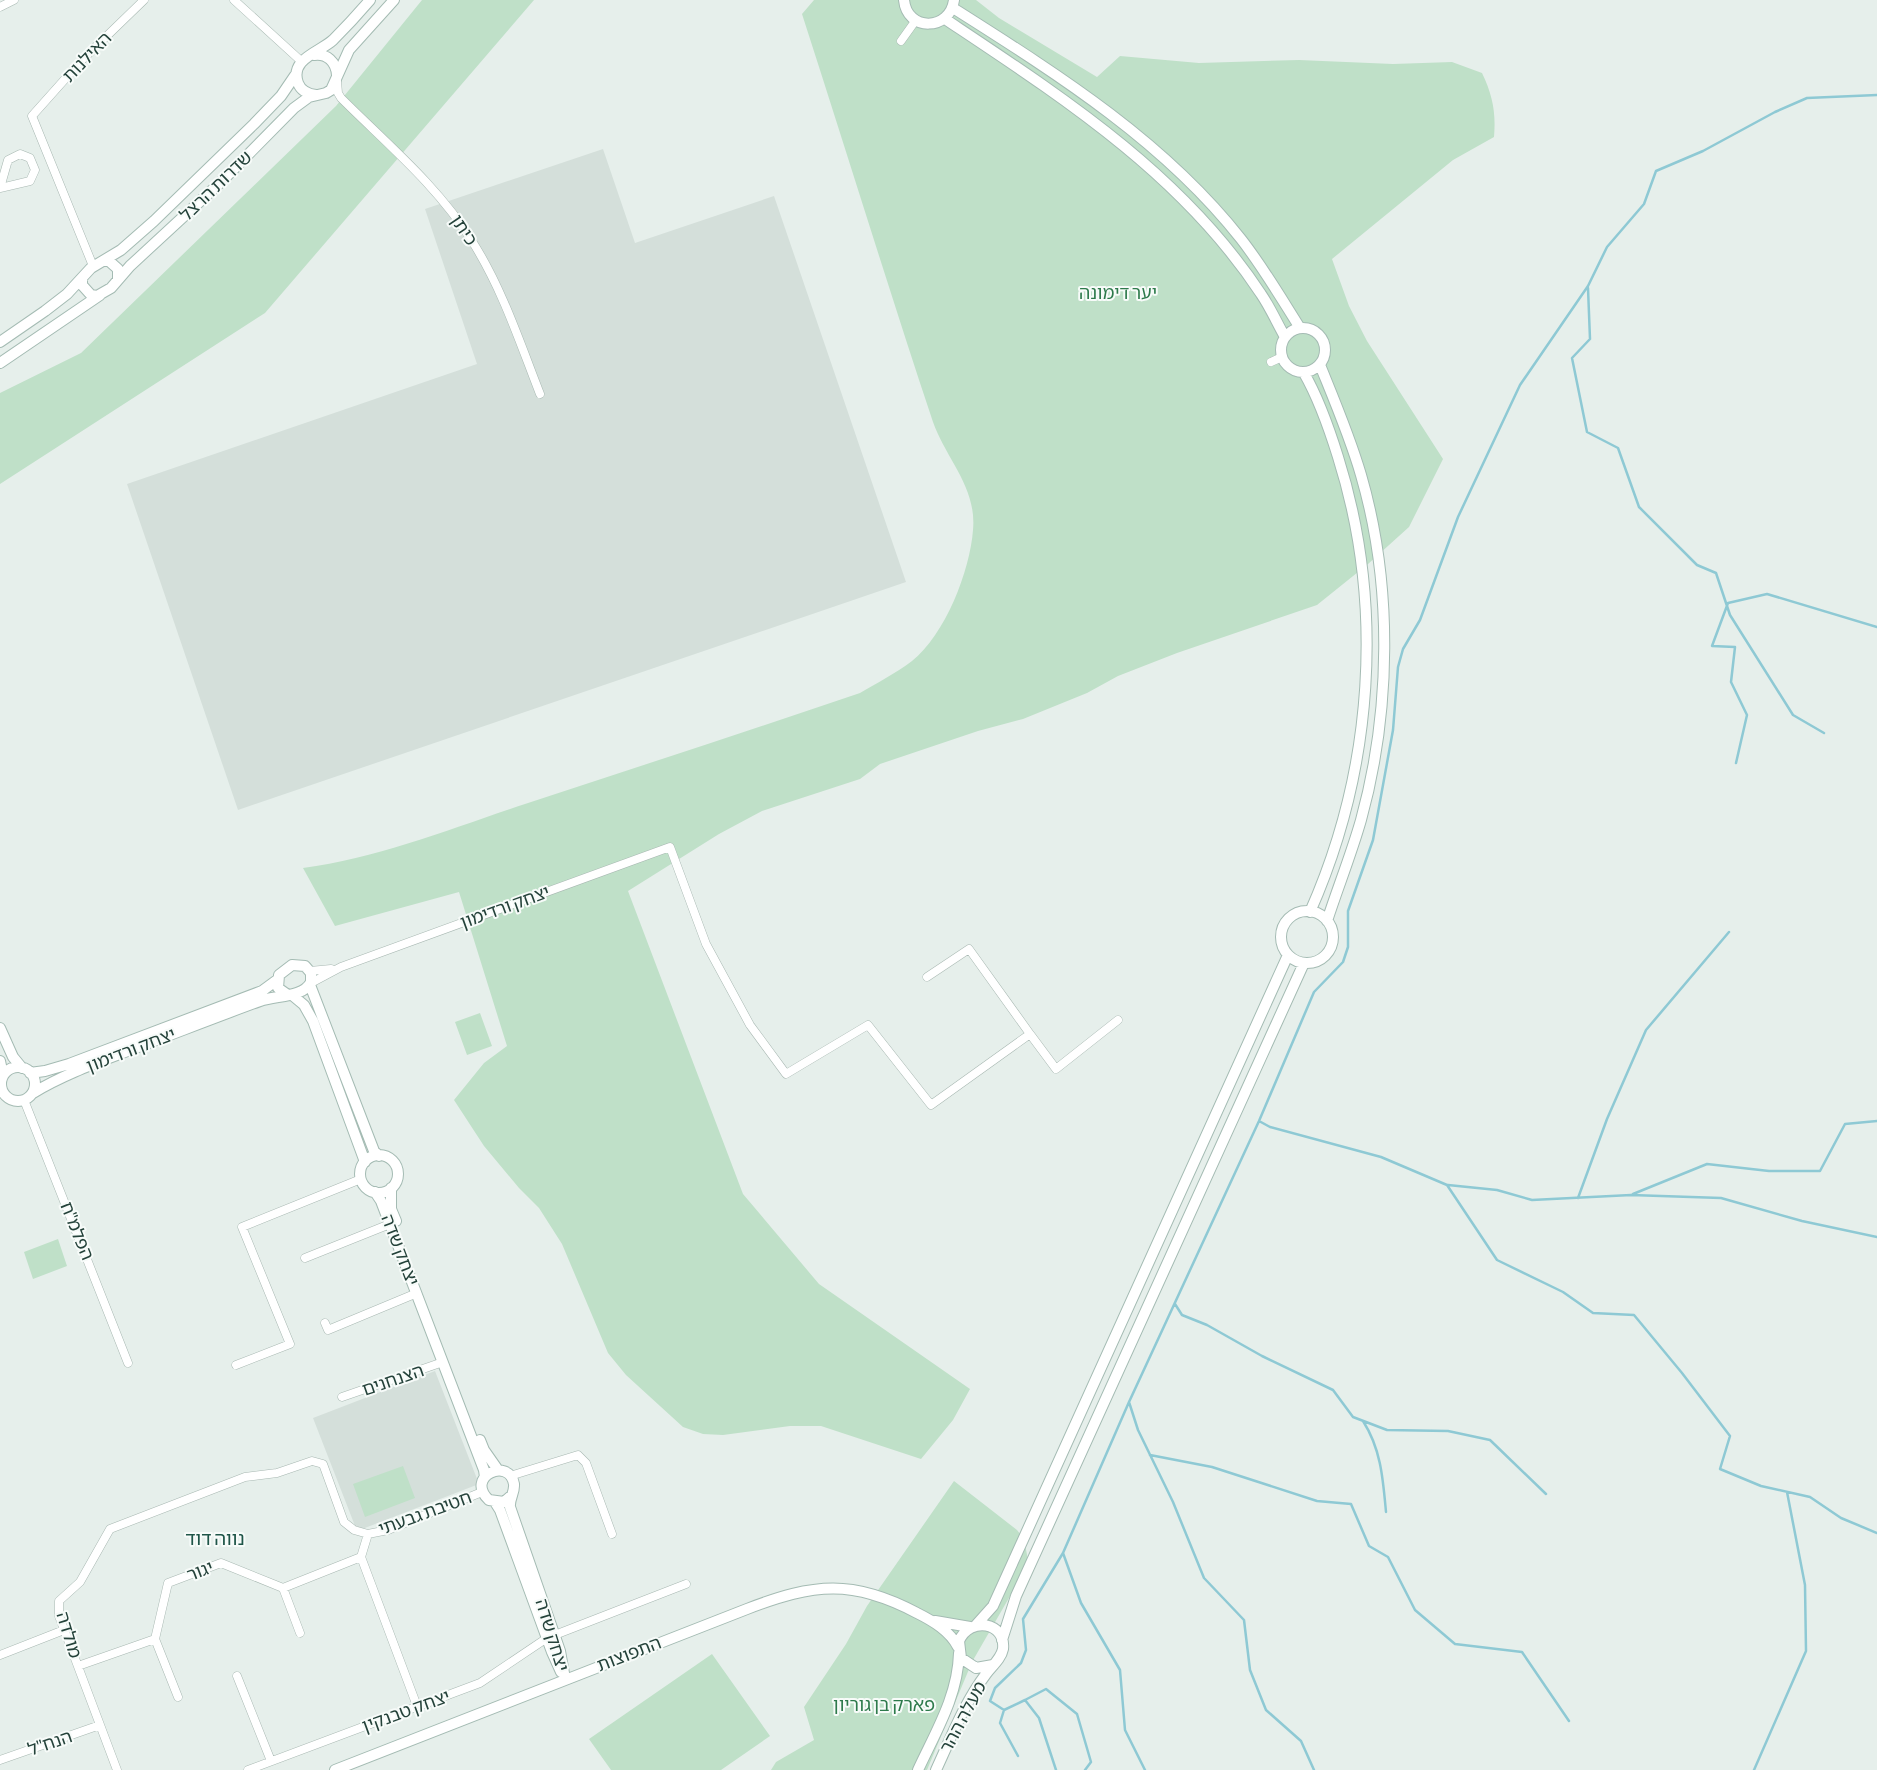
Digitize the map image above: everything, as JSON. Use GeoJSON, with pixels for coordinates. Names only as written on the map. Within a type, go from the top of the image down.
{"type":"FeatureCollection","features":[{"type":"Feature","properties":{"kind":"main road"},"geometry":{"type":"LineString","coordinates":[[370,0],[330,43],[301,61],[296,74],[297,81],[304,91],[318,95],[331,90],[337,78],[340,65],[349,50],[394,0]]}},
{"type":"Feature","properties":{"kind":"main road"},"geometry":{"type":"LineString","coordinates":[[904,0],[907,11],[916,20],[930,24],[944,19],[954,4],[1082,92],[1122,123],[1187,180],[1242,240],[1300,328]]}},
{"type":"Feature","properties":{"kind":"main road"},"geometry":{"type":"LineString","coordinates":[[944,19],[1072,105],[1112,135],[1170,186],[1229,250],[1262,296],[1285,337]]}},
{"type":"Feature","properties":{"kind":"main road"},"geometry":{"type":"LineString","coordinates":[[311,55],[324,55],[330,58],[337,69],[337,78]]}},
{"type":"Feature","properties":{"kind":"main road","name":"שדרות הרצל"},"geometry":{"type":"LineString","coordinates":[[103,261],[121,250],[209,169],[281,96],[296,74]]}},
{"type":"Feature","properties":{"kind":"main road","name":"שדרות הרצל"},"geometry":{"type":"LineString","coordinates":[[118,280],[130,266],[222,181],[294,108],[309,97],[318,95]]}},
{"type":"Feature","properties":{"kind":"main road"},"geometry":{"type":"LineString","coordinates":[[0,342],[45,311],[94,266],[103,261],[109,262],[118,268],[118,280],[102,294],[82,305],[35,341],[0,363]]}},
{"type":"Feature","properties":{"kind":"main road"},"geometry":{"type":"LineString","coordinates":[[82,279],[82,285],[91,295],[97,296],[102,294]]}},
{"type":"Feature","properties":{"kind":"main road"},"geometry":{"type":"LineString","coordinates":[[1304,373],[1320,365],[1326,353],[1322,338],[1309,328],[1300,328],[1285,337],[1282,343],[1282,357],[1291,369],[1304,373],[1314,390],[1346,481],[1361,558],[1367,636],[1364,700],[1356,769],[1335,848],[1310,912]]}},
{"type":"Feature","properties":{"kind":"main road"},"geometry":{"type":"LineString","coordinates":[[1320,365],[1345,424],[1362,476],[1377,556],[1383,636],[1381,701],[1372,772],[1351,854],[1327,921],[1333,937],[1327,953],[1321,959],[1304,963],[1288,955],[1281,941],[1284,926],[1295,915],[1310,912],[1327,921]]}},
{"type":"Feature","properties":{"kind":"main road"},"geometry":{"type":"LineString","coordinates":[[1288,955],[996,1600],[989,1613],[962,1635],[959,1650],[965,1663],[976,1668],[993,1665],[1002,1654],[1002,1640],[1016,1596],[1304,963]]}},
{"type":"Feature","properties":{"kind":"main road"},"geometry":{"type":"LineString","coordinates":[[365,1162],[313,1021],[304,1005],[281,991],[277,980],[282,972],[292,965],[301,965],[310,971],[310,984],[374,1151],[379,1156]]}},
{"type":"Feature","properties":{"kind":"main road","name":"יצחק ורדימון"},"geometry":{"type":"LineString","coordinates":[[26,1070],[45,1071],[69,1064],[262,991],[277,980]]}},
{"type":"Feature","properties":{"kind":"main road"},"geometry":{"type":"LineString","coordinates":[[290,995],[306,990],[310,984]]}},
{"type":"Feature","properties":{"kind":"main road","name":"יצחק ורדימון"},"geometry":{"type":"LineString","coordinates":[[32,1093],[61,1077],[83,1068],[266,999],[290,995]]}},
{"type":"Feature","properties":{"kind":"main road"},"geometry":{"type":"LineString","coordinates":[[0,1028],[13,1057],[35,1082],[32,1093],[24,1100],[0,1103]]}},
{"type":"Feature","properties":{"kind":"main road"},"geometry":{"type":"LineString","coordinates":[[0,1061],[4,1075]]}},
{"type":"Feature","properties":{"kind":"main road"},"geometry":{"type":"LineString","coordinates":[[12,1100],[4,1095],[0,1088],[4,1075],[10,1069],[26,1070]]}},
{"type":"Feature","properties":{"kind":"main road"},"geometry":{"type":"LineString","coordinates":[[379,1156],[386,1157],[395,1165],[397,1176],[392,1188],[382,1193],[365,1187],[361,1179],[361,1169],[365,1162],[379,1156]]}},
{"type":"Feature","properties":{"kind":"main road","name":"יצחק שדה"},"geometry":{"type":"LineString","coordinates":[[392,1188],[391,1209],[484,1450],[498,1470]]}},
{"type":"Feature","properties":{"kind":"main road","name":"יצחק שדה"},"geometry":{"type":"LineString","coordinates":[[375,1192],[381,1201],[390,1224],[484,1470],[485,1477]]}},
{"type":"Feature","properties":{"kind":"main road"},"geometry":{"type":"LineString","coordinates":[[498,1470],[510,1476],[514,1485],[512,1495],[504,1502],[489,1500],[482,1492],[485,1477],[490,1472],[498,1470]]}},
{"type":"Feature","properties":{"kind":"main road","name":"יצחק שדה"},"geometry":{"type":"LineString","coordinates":[[512,1495],[510,1507],[565,1679]]}},
{"type":"Feature","properties":{"kind":"main road","name":"יצחק שדה"},"geometry":{"type":"LineString","coordinates":[[495,1502],[500,1510],[550,1636]]}},
{"type":"Feature","properties":{"kind":"main road","name":"התפוצות"},"geometry":{"type":"LineString","coordinates":[[335,1770],[565,1679],[782,1596],[803,1590],[836,1588],[868,1592],[903,1605],[946,1631],[959,1650]]}},
{"type":"Feature","properties":{"kind":"main road","name":"התפוצות"},"geometry":{"type":"LineString","coordinates":[[927,1618],[973,1626]]}},
{"type":"Feature","properties":{"kind":"main road"},"geometry":{"type":"LineString","coordinates":[[973,1626],[985,1625],[994,1629],[1002,1640]]}},
{"type":"Feature","properties":{"kind":"main road","name":"מעלה ההר"},"geometry":{"type":"LineString","coordinates":[[918,1770],[952,1697],[959,1671],[959,1650]]}},
{"type":"Feature","properties":{"kind":"main road","name":"מעלה ההר"},"geometry":{"type":"LineString","coordinates":[[936,1770],[969,1700],[993,1665]]}},
{"type":"Feature","properties":{"kind":"street"},"geometry":{"type":"LineString","coordinates":[[0,8],[14,0]]}},
{"type":"Feature","properties":{"kind":"street","name":"האילנות"},"geometry":{"type":"LineString","coordinates":[[94,266],[32,116],[82,60],[144,0]]}},
{"type":"Feature","properties":{"kind":"street"},"geometry":{"type":"LineString","coordinates":[[234,0],[301,61]]}},
{"type":"Feature","properties":{"kind":"street"},"geometry":{"type":"LineString","coordinates":[[900,42],[916,20]]}},
{"type":"Feature","properties":{"kind":"street"},"geometry":{"type":"LineString","coordinates":[[337,78],[338,92],[341,98]]}},
{"type":"Feature","properties":{"kind":"street"},"geometry":{"type":"LineString","coordinates":[[318,95],[341,98]]}},
{"type":"Feature","properties":{"kind":"street","name":"כיתן"},"geometry":{"type":"LineString","coordinates":[[341,98],[452,211],[472,241],[508,312],[540,394]]}},
{"type":"Feature","properties":{"kind":"street"},"geometry":{"type":"LineString","coordinates":[[20,154],[30,158],[35,170],[30,181],[0,188],[8,160],[20,154]]}},
{"type":"Feature","properties":{"kind":"street"},"geometry":{"type":"LineString","coordinates":[[1271,362],[1282,357]]}},
{"type":"Feature","properties":{"kind":"street","name":"יצחק ורדימון"},"geometry":{"type":"LineString","coordinates":[[310,984],[341,967],[670,847],[706,944],[750,1025],[786,1074],[868,1025],[931,1105],[1030,1034]]}},
{"type":"Feature","properties":{"kind":"street"},"geometry":{"type":"LineString","coordinates":[[927,976],[969,950],[1056,1069],[1118,1020]]}},
{"type":"Feature","properties":{"kind":"street","name":"יצחק ורדימון"},"geometry":{"type":"LineString","coordinates":[[310,971],[341,967]]}},
{"type":"Feature","properties":{"kind":"street","name":"הפלמ\"ח"},"geometry":{"type":"LineString","coordinates":[[24,1100],[128,1363]]}},
{"type":"Feature","properties":{"kind":"street"},"geometry":{"type":"LineString","coordinates":[[236,1365],[290,1344],[242,1227],[361,1179]]}},
{"type":"Feature","properties":{"kind":"street"},"geometry":{"type":"LineString","coordinates":[[305,1258],[390,1224]]}},
{"type":"Feature","properties":{"kind":"street"},"geometry":{"type":"LineString","coordinates":[[325,1323],[328,1330],[416,1293]]}},
{"type":"Feature","properties":{"kind":"street","name":"הצנחנים"},"geometry":{"type":"LineString","coordinates":[[342,1397],[443,1362]]}},
{"type":"Feature","properties":{"kind":"street"},"geometry":{"type":"LineString","coordinates":[[510,1476],[578,1455],[586,1463],[612,1534]]}},
{"type":"Feature","properties":{"kind":"street","name":"מולדה"},"geometry":{"type":"LineString","coordinates":[[117,1770],[58,1616],[59,1601],[80,1582],[110,1529],[245,1477],[277,1473],[312,1461],[323,1464],[344,1522],[354,1530],[368,1534]]}},
{"type":"Feature","properties":{"kind":"street","name":"חטיבת גבעתי"},"geometry":{"type":"LineString","coordinates":[[368,1534],[388,1530],[482,1492]]}},
{"type":"Feature","properties":{"kind":"street"},"geometry":{"type":"LineString","coordinates":[[368,1534],[360,1556],[417,1706]]}},
{"type":"Feature","properties":{"kind":"street"},"geometry":{"type":"LineString","coordinates":[[300,1633],[283,1588],[360,1556]]}},
{"type":"Feature","properties":{"kind":"street","name":"יגור"},"geometry":{"type":"LineString","coordinates":[[155,1639],[168,1584],[221,1563],[283,1588]]}},
{"type":"Feature","properties":{"kind":"street","name":"יצחק טבנקין"},"geometry":{"type":"LineString","coordinates":[[248,1770],[480,1683],[550,1636],[686,1584]]}},
{"type":"Feature","properties":{"kind":"street"},"geometry":{"type":"LineString","coordinates":[[0,1655],[64,1630]]}},
{"type":"Feature","properties":{"kind":"street"},"geometry":{"type":"LineString","coordinates":[[78,1666],[155,1639],[178,1697]]}},
{"type":"Feature","properties":{"kind":"street"},"geometry":{"type":"LineString","coordinates":[[237,1676],[271,1761]]}},
{"type":"Feature","properties":{"kind":"street","name":"הנח\"ל"},"geometry":{"type":"LineString","coordinates":[[0,1760],[100,1725]]}},
{"type":"Feature","properties":{"kind":"shaded area"},"geometry":{"type":"Polygon","coordinates":[[[603,149],[635,243],[774,196],[906,582],[238,810],[127,484],[477,364],[425,209],[603,149]]]}},
{"type":"Feature","properties":{"kind":"shaded area"},"geometry":{"type":"Polygon","coordinates":[[[435,1371],[479,1484],[357,1531],[313,1418],[435,1371]]]}},
{"type":"Feature","properties":{"kind":"green space"},"geometry":{"type":"Polygon","coordinates":[[[422,0],[534,0],[265,313],[0,484],[0,393],[81,353],[336,106],[422,0]]]}},
{"type":"Feature","properties":{"kind":"green space","name":"יער דימונה"},"geometry":{"type":"Polygon","coordinates":[[[814,0],[976,0],[999,18],[1097,77],[1120,56],[1199,63],[1299,60],[1393,64],[1452,62],[1482,73],[1489,89],[1495,120],[1494,137],[1453,160],[1332,259],[1349,306],[1367,341],[1443,459],[1409,527],[1368,564],[1317,605],[1177,653],[1118,676],[1087,693],[1023,719],[978,731],[880,764],[860,779],[762,811],[719,834],[628,891],[743,1194],[819,1284],[970,1389],[953,1420],[921,1459],[821,1426],[790,1426],[723,1435],[703,1434],[683,1427],[626,1375],[608,1353],[562,1244],[539,1208],[519,1188],[484,1146],[454,1100],[484,1063],[507,1046],[459,892],[335,926],[303,868],[388,850],[860,693],[912,661],[924,650],[945,619],[961,583],[971,546],[973,515],[970,500],[966,487],[933,422],[802,14],[814,0]]]}},
{"type":"Feature","properties":{"kind":"green space"},"geometry":{"type":"Polygon","coordinates":[[[480,1013],[492,1046],[467,1055],[455,1022],[480,1013]]]}},
{"type":"Feature","properties":{"kind":"green space"},"geometry":{"type":"Polygon","coordinates":[[[58,1239],[67,1266],[33,1279],[24,1252],[58,1239]]]}},
{"type":"Feature","properties":{"kind":"green space"},"geometry":{"type":"Polygon","coordinates":[[[403,1466],[415,1498],[365,1517],[353,1484],[403,1466]]]}},
{"type":"Feature","properties":{"kind":"green space","name":"פארק בן גוריון"},"geometry":{"type":"Polygon","coordinates":[[[954,1481],[1017,1530],[1024,1539],[1028,1560],[1021,1577],[972,1662],[927,1770],[771,1770],[776,1762],[814,1740],[804,1707],[846,1644],[867,1606],[954,1481]]]}},
{"type":"Feature","properties":{"kind":"green space"},"geometry":{"type":"Polygon","coordinates":[[[712,1654],[770,1736],[721,1770],[611,1770],[589,1739],[712,1654]]]}},
{"type":"Feature","properties":{"kind":"waterway"},"geometry":{"type":"LineString","coordinates":[[1056,1770],[1039,1718],[1025,1700],[1004,1710],[990,1701],[995,1688],[1021,1663],[1026,1650],[1023,1619],[1063,1553],[1129,1402],[1259,1121],[1314,992],[1343,962],[1348,947],[1348,911],[1373,840],[1393,730],[1398,667],[1403,649],[1420,620],[1458,517],[1520,385],[1588,286],[1607,247],[1644,204],[1656,171],[1703,151],[1775,112],[1807,98],[1877,95]]}},
{"type":"Feature","properties":{"kind":"waterway"},"geometry":{"type":"LineString","coordinates":[[1588,288],[1590,339],[1572,358],[1587,432],[1618,448],[1639,507],[1697,565],[1716,573],[1730,615],[1793,715],[1824,733]]}},
{"type":"Feature","properties":{"kind":"waterway"},"geometry":{"type":"LineString","coordinates":[[1736,763],[1747,715],[1731,682],[1735,647],[1712,646],[1728,603],[1767,594],[1877,627]]}},
{"type":"Feature","properties":{"kind":"waterway"},"geometry":{"type":"LineString","coordinates":[[1578,1198],[1607,1119],[1646,1030],[1729,932]]}},
{"type":"Feature","properties":{"kind":"waterway"},"geometry":{"type":"LineString","coordinates":[[1259,1121],[1270,1127],[1381,1157],[1447,1185],[1497,1260],[1563,1292],[1593,1313],[1634,1315],[1682,1373],[1730,1436],[1720,1469],[1761,1486],[1810,1497],[1841,1518],[1877,1533]]}},
{"type":"Feature","properties":{"kind":"waterway"},"geometry":{"type":"LineString","coordinates":[[1633,1194],[1707,1164],[1769,1171],[1820,1171],[1845,1124],[1877,1121]]}},
{"type":"Feature","properties":{"kind":"waterway"},"geometry":{"type":"LineString","coordinates":[[1448,1185],[1497,1190],[1532,1200],[1631,1195],[1721,1198],[1802,1221],[1877,1237]]}},
{"type":"Feature","properties":{"kind":"waterway"},"geometry":{"type":"LineString","coordinates":[[1175,1304],[1182,1315],[1207,1325],[1262,1356],[1333,1390],[1353,1417],[1387,1430],[1448,1431],[1490,1440],[1546,1494]]}},
{"type":"Feature","properties":{"kind":"waterway"},"geometry":{"type":"LineString","coordinates":[[1129,1402],[1138,1430],[1173,1502],[1204,1578],[1244,1620],[1250,1670],[1266,1710],[1301,1741],[1314,1770]]}},
{"type":"Feature","properties":{"kind":"waterway"},"geometry":{"type":"LineString","coordinates":[[1363,1421],[1374,1442],[1377,1453],[1386,1512]]}},
{"type":"Feature","properties":{"kind":"waterway"},"geometry":{"type":"LineString","coordinates":[[1150,1455],[1212,1467],[1317,1501],[1351,1504],[1369,1546],[1388,1557],[1415,1610],[1455,1644],[1522,1652],[1569,1721]]}},
{"type":"Feature","properties":{"kind":"waterway"},"geometry":{"type":"LineString","coordinates":[[1754,1770],[1806,1651],[1805,1585],[1787,1492]]}},
{"type":"Feature","properties":{"kind":"waterway"},"geometry":{"type":"LineString","coordinates":[[1063,1553],[1081,1603],[1120,1670],[1125,1730],[1145,1770]]}},
{"type":"Feature","properties":{"kind":"waterway"},"geometry":{"type":"LineString","coordinates":[[1025,1700],[1046,1689],[1077,1714],[1091,1762],[1085,1770]]}},
{"type":"Feature","properties":{"kind":"waterway"},"geometry":{"type":"LineString","coordinates":[[1004,1710],[1000,1723],[1018,1756]]}},
{"type":"Feature","properties":{"kind":"district","name":"נווה דוד"},"geometry":{"type":"Point","coordinates":[215,1538]}}]}
